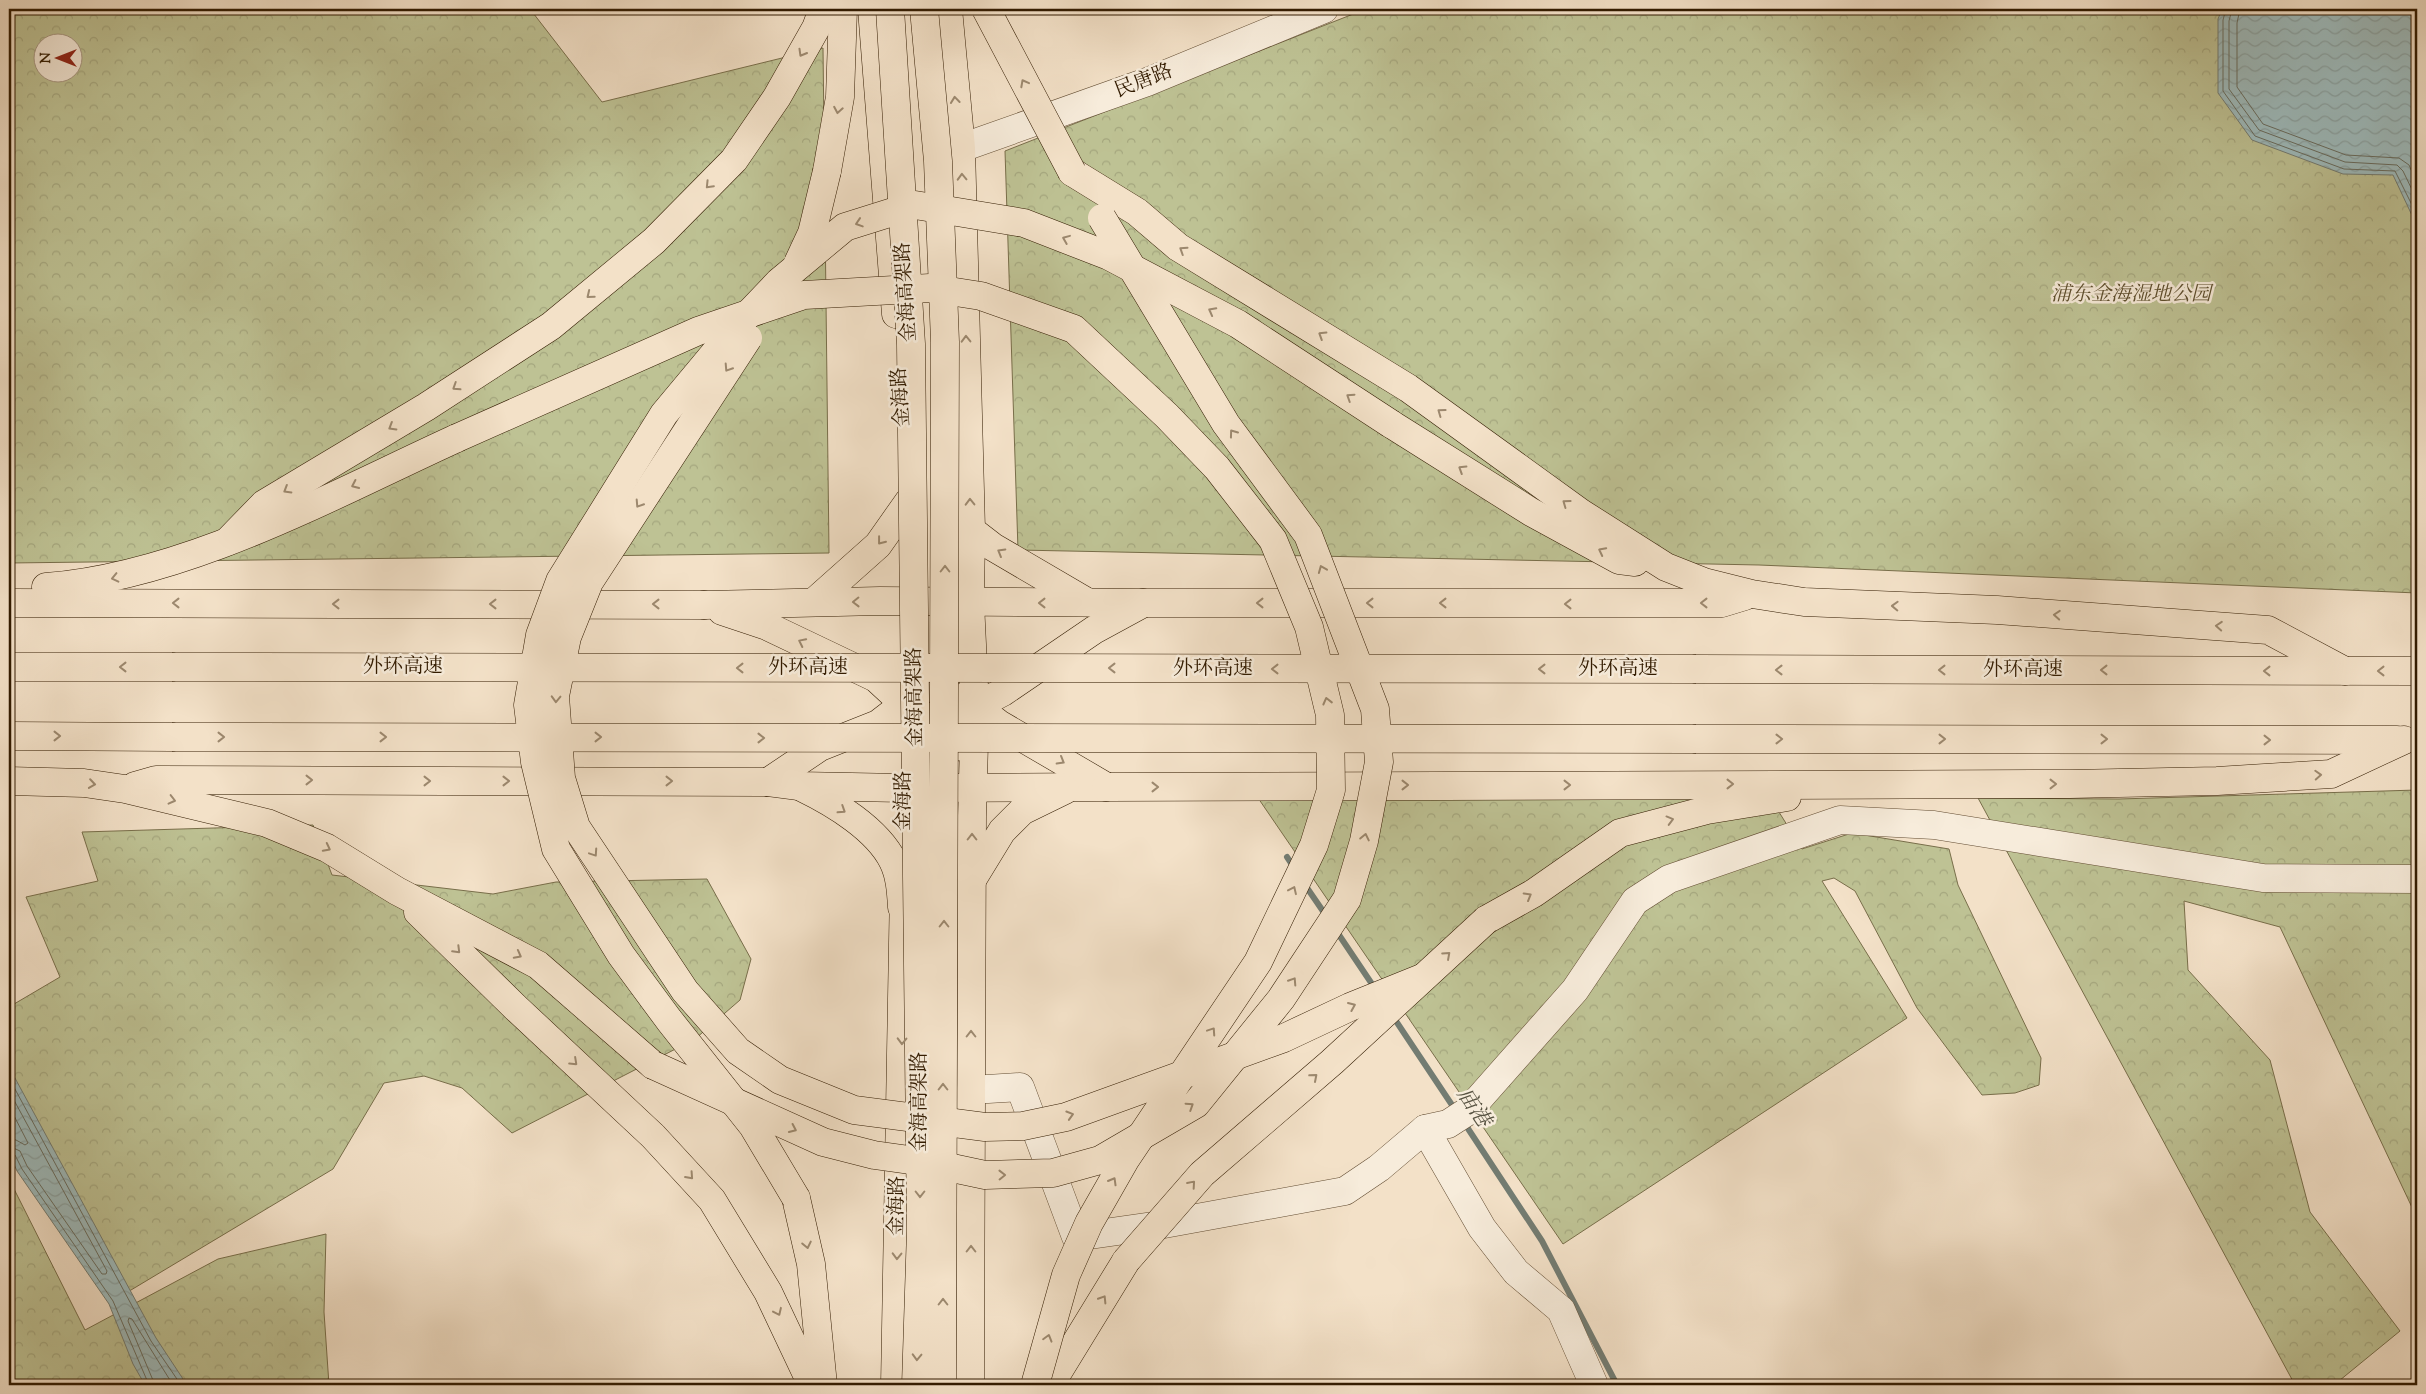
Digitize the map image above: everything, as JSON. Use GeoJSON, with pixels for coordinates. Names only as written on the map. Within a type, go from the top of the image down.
{"type":"FeatureCollection","features":[{"type":"Feature","properties":{"kind":"main road"},"geometry":{"type":"LineString","coordinates":[[228,541],[264,504],[426,407],[551,326],[654,242],[734,160],[777,96],[816,28],[823,9]]}},
{"type":"Feature","properties":{"kind":"main road"},"geometry":{"type":"LineString","coordinates":[[843,9],[840,98],[827,171],[812,233],[790,284],[739,351],[589,582],[567,637],[555,696],[561,778],[576,827],[685,991],[738,1051],[780,1080],[854,1110],[985,1127],[1023,1126],[1066,1116],[1284,1038],[1350,1007],[1422,978]]}},
{"type":"Feature","properties":{"kind":"main road","name":"金海路"},"geometry":{"type":"LineString","coordinates":[[872,9],[910,501],[910,577],[905,602],[906,633],[903,703],[904,922],[895,1385]]}},
{"type":"Feature","properties":{"kind":"main road","name":"金海高架路"},"geometry":{"type":"LineString","coordinates":[[890,9],[911,344],[920,1190],[916,1385]]}},
{"type":"Feature","properties":{"kind":"main road","name":"金海高架路"},"geometry":{"type":"LineString","coordinates":[[924,9],[938,161],[946,342],[942,1385]]}},
{"type":"Feature","properties":{"kind":"main road"},"geometry":{"type":"LineString","coordinates":[[948,9],[961,148],[971,530],[970,603],[976,707],[972,880],[970,1385]]}},
{"type":"Feature","properties":{"kind":"main road"},"geometry":{"type":"LineString","coordinates":[[9,781],[84,782],[125,788],[267,823],[327,848],[397,891],[538,965],[653,1065],[823,1142],[874,1155],[924,1162],[985,1175],[1053,1173],[1100,1160],[1196,1104],[1281,999],[1346,899],[1364,841],[1379,762],[1376,709],[1308,535],[1226,424],[1089,194],[1072,172],[986,9]]}},
{"type":"Feature","properties":{"kind":"main road"},"geometry":{"type":"LineString","coordinates":[[1072,172],[1136,212],[1178,248],[1408,388],[1581,513],[1666,567],[1704,582],[1752,594],[1804,602],[1997,610],[2268,630],[2345,671]]}},
{"type":"Feature","properties":{"kind":"main road"},"geometry":{"type":"LineString","coordinates":[[823,1385],[811,1264],[796,1198],[753,1126],[669,1020],[621,955],[556,850],[535,762],[528,705],[540,635],[560,581],[664,414],[739,324],[779,282],[845,227],[915,205],[1024,223],[1109,256],[1238,324],[1390,424],[1531,512],[1575,537],[1619,560],[1666,567]]}},
{"type":"Feature","properties":{"kind":"main road"},"geometry":{"type":"LineString","coordinates":[[9,596],[27,589],[81,584],[132,575],[228,541],[300,511],[457,438],[698,331],[804,295],[930,288],[981,296],[1074,329],[1154,404],[1217,468],[1273,540],[1309,627],[1330,715],[1332,790],[1314,845],[1258,962],[1125,1160],[1089,1223],[1066,1275],[1035,1385]]}},
{"type":"Feature","properties":{"kind":"main road"},"geometry":{"type":"LineString","coordinates":[[814,602],[878,545],[910,501]]}},
{"type":"Feature","properties":{"kind":"main road"},"geometry":{"type":"LineString","coordinates":[[971,530],[993,547],[1089,603]]}},
{"type":"Feature","properties":{"kind":"main road"},"geometry":{"type":"LineString","coordinates":[[9,603],[704,605],[814,602],[1722,603],[1752,594]]}},
{"type":"Feature","properties":{"kind":"main road"},"geometry":{"type":"LineString","coordinates":[[904,779],[939,725],[1003,692],[1094,630],[1143,603]]}},
{"type":"Feature","properties":{"kind":"main road"},"geometry":{"type":"LineString","coordinates":[[704,605],[767,626],[876,678],[903,703],[939,725],[973,777]]}},
{"type":"Feature","properties":{"kind":"main road"},"geometry":{"type":"LineString","coordinates":[[906,633],[939,677],[998,724],[1106,787]]}},
{"type":"Feature","properties":{"kind":"main road"},"geometry":{"type":"LineString","coordinates":[[768,782],[820,747],[878,724],[939,677],[972,638]]}},
{"type":"Feature","properties":{"kind":"main road","name":"外环高速"},"geometry":{"type":"LineString","coordinates":[[9,667],[2417,671]]}},
{"type":"Feature","properties":{"kind":"main road"},"geometry":{"type":"LineString","coordinates":[[9,736],[2411,740]]}},
{"type":"Feature","properties":{"kind":"main road"},"geometry":{"type":"LineString","coordinates":[[125,788],[156,780],[768,782],[799,786],[904,779],[973,777],[1071,787],[2145,783],[2331,774],[2411,740]]}},
{"type":"Feature","properties":{"kind":"main road"},"geometry":{"type":"LineString","coordinates":[[1050,1385],[1126,1261],[1202,1174],[1332,1062],[1486,920],[1534,893],[1620,833],[1707,810],[1867,784]]}},
{"type":"Feature","properties":{"kind":"main road"},"geometry":{"type":"LineString","coordinates":[[799,786],[820,796],[865,826],[892,860],[900,885],[904,922]]}},
{"type":"Feature","properties":{"kind":"main road"},"geometry":{"type":"LineString","coordinates":[[972,880],[1002,830],[1022,811],[1071,787]]}},
{"type":"Feature","properties":{"kind":"main road"},"geometry":{"type":"LineString","coordinates":[[397,891],[515,1007],[653,1136],[712,1200],[768,1292],[812,1385]]}},
{"type":"Feature","properties":{"kind":"street","name":"民唐路"},"geometry":{"type":"LineString","coordinates":[[961,148],[1147,82],[1324,9]]}},
{"type":"Feature","properties":{"kind":"street"},"geometry":{"type":"LineString","coordinates":[[971,1090],[1020,1087],[1076,1237],[1153,1226],[1345,1191],[1447,1121],[1575,990],[1635,901],[1669,880],[1840,820],[1934,825],[2263,878],[2417,879]]}},
{"type":"Feature","properties":{"kind":"street"},"geometry":{"type":"LineString","coordinates":[[1447,1121],[1482,1228],[1516,1272],[1561,1310],[1594,1385]]}},
{"type":"Feature","properties":{"kind":"green space"},"geometry":{"type":"Polygon","coordinates":[[[9,9],[530,9],[602,102],[823,48],[829,553],[9,563],[9,9]]]}},
{"type":"Feature","properties":{"kind":"green space","name":"浦东金海湿地公园"},"geometry":{"type":"Polygon","coordinates":[[[1366,9],[2417,9],[2417,593],[1759,565],[1018,550],[1005,151],[1366,9]]]}},
{"type":"Feature","properties":{"kind":"green space"},"geometry":{"type":"Polygon","coordinates":[[[2417,790],[2417,1218],[2280,927],[2184,901],[2188,970],[2270,1060],[2310,1212],[2400,1331],[2334,1385],[2295,1385],[1978,798],[2119,799],[2417,790]]]}},
{"type":"Feature","properties":{"kind":"green space"},"geometry":{"type":"Polygon","coordinates":[[[1256,795],[1769,796],[1802,849],[1852,833],[1949,849],[1958,885],[2041,1058],[2039,1085],[2015,1093],[1982,1095],[1917,1008],[1855,891],[1834,878],[1822,881],[1907,1018],[1563,1244],[1256,795]]]}},
{"type":"Feature","properties":{"kind":"green space"},"geometry":{"type":"Polygon","coordinates":[[[313,825],[332,875],[493,894],[556,882],[707,879],[751,959],[740,1000],[695,1039],[512,1133],[462,1088],[424,1076],[384,1083],[333,1169],[126,1293],[9,1075],[9,1007],[60,977],[26,897],[98,881],[82,832],[313,825]]]}},
{"type":"Feature","properties":{"kind":"green space"},"geometry":{"type":"Polygon","coordinates":[[[9,1179],[85,1330],[218,1259],[326,1234],[324,1312],[329,1385],[9,1385],[9,1179]]]}},
{"type":"Feature","properties":{"kind":"water"},"geometry":{"type":"Polygon","coordinates":[[[2222,9],[2417,9],[2417,226],[2393,175],[2343,174],[2252,140],[2218,93],[2218,19],[2222,9]]]}},
{"type":"Feature","properties":{"kind":"water"},"geometry":{"type":"Polygon","coordinates":[[[9,1067],[156,1338],[187,1385],[145,1385],[133,1364],[109,1304],[17,1171],[9,1153],[9,1067]]]}},
{"type":"Feature","properties":{"kind":"waterway","name":"庙港"},"geometry":{"type":"LineString","coordinates":[[1287,857],[1295,869]]}},
{"type":"Feature","properties":{"kind":"waterway","name":"庙港"},"geometry":{"type":"LineString","coordinates":[[1303,882],[1327,917]]}},
{"type":"Feature","properties":{"kind":"waterway","name":"庙港"},"geometry":{"type":"LineString","coordinates":[[1335,929],[1376,990]]}},
{"type":"Feature","properties":{"kind":"waterway","name":"庙港"},"geometry":{"type":"LineString","coordinates":[[1392,1015],[1456,1111]]}},
{"type":"Feature","properties":{"kind":"waterway","name":"庙港"},"geometry":{"type":"LineString","coordinates":[[1463,1121],[1542,1241],[1617,1385]]}}]}
